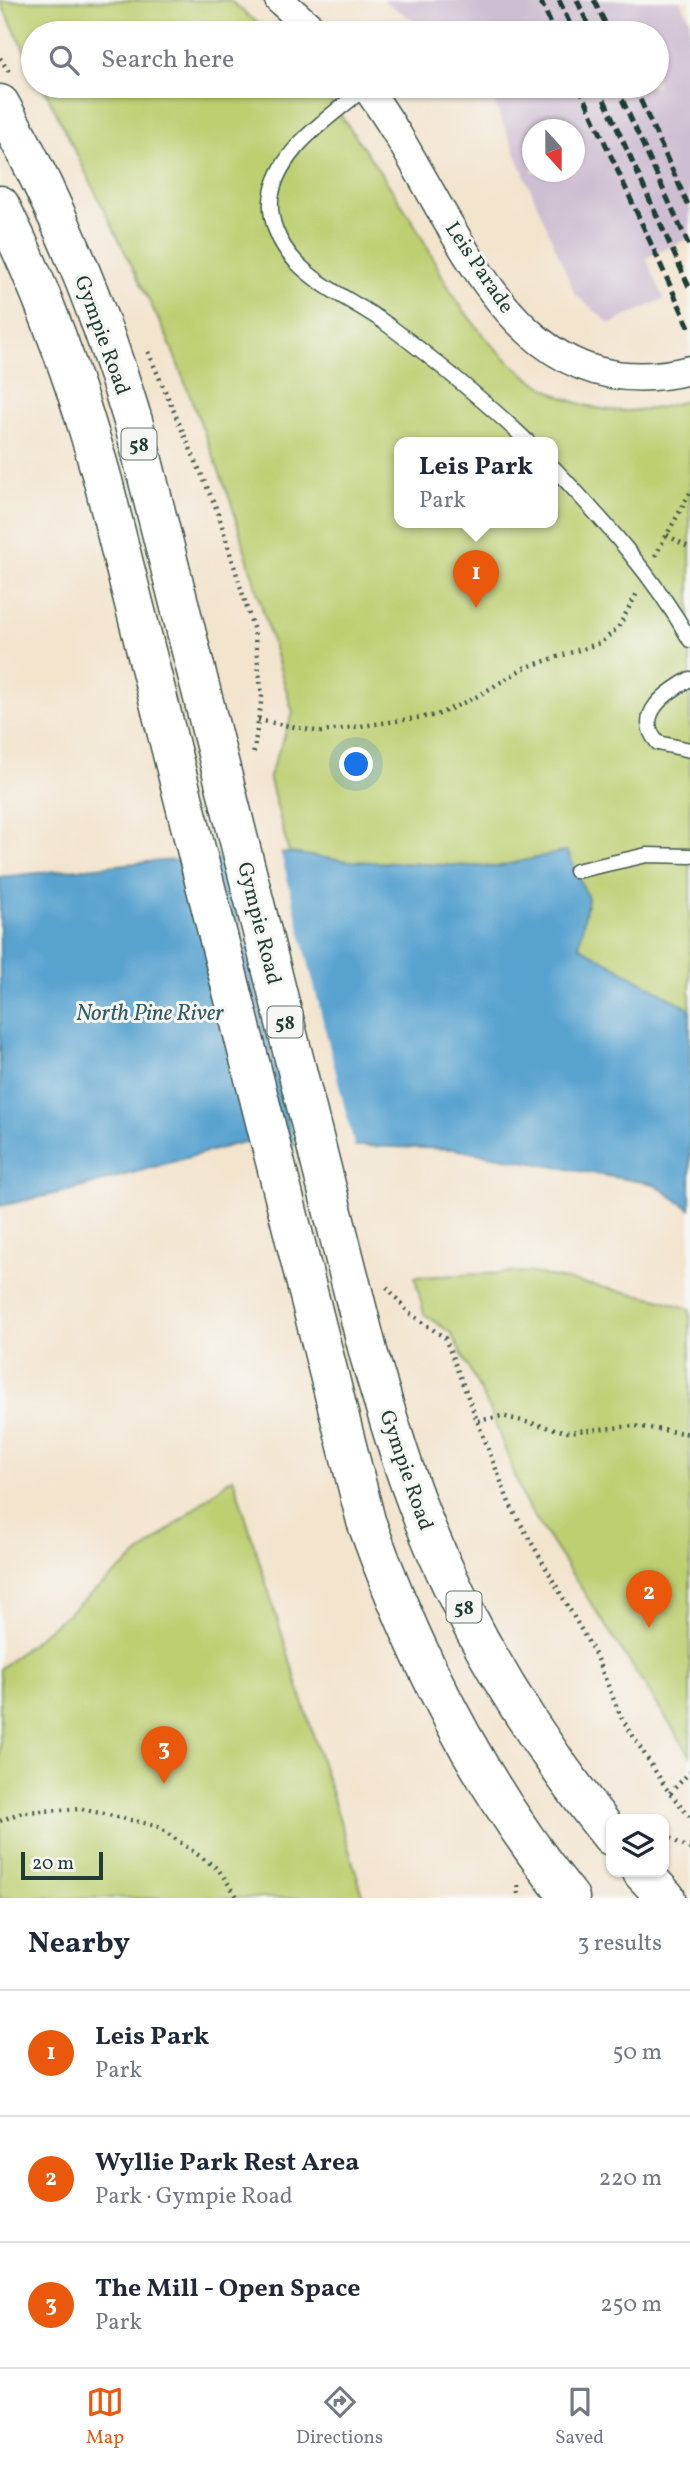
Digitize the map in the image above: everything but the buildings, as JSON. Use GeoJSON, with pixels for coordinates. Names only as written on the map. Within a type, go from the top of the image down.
{"type":"FeatureCollection","features":[{"type":"Feature","properties":{"kind":"highway","name":"Gympie Road"},"geometry":{"type":"LineString","coordinates":[[0,104],[69,244],[118,370],[341,1244],[392,1432],[440,1558],[508,1691],[568,1781],[606,1830]]}},
{"type":"Feature","properties":{"kind":"highway","name":"Gympie Road"},"geometry":{"type":"LineString","coordinates":[[0,205],[52,323],[85,415],[366,1521],[411,1637],[492,1789],[570,1898]]}},
{"type":"Feature","properties":{"kind":"highway"},"geometry":{"type":"LineString","coordinates":[[647,1877],[666,1898]]}},
{"type":"Feature","properties":{"kind":"street"},"geometry":{"type":"LineString","coordinates":[[279,0],[303,21]]}},
{"type":"Feature","properties":{"kind":"street","name":"Leis Parade"},"geometry":{"type":"LineString","coordinates":[[374,98],[405,145],[475,266],[518,323],[542,345],[587,370],[607,375],[659,376],[690,370]]}},
{"type":"Feature","properties":{"kind":"lane"},"geometry":{"type":"LineString","coordinates":[[352,98],[296,147],[283,168],[272,193],[275,228],[294,261],[308,273],[386,324],[522,437]]}},
{"type":"Feature","properties":{"kind":"lane"},"geometry":{"type":"LineString","coordinates":[[558,472],[623,543],[672,608],[690,640]]}},
{"type":"Feature","properties":{"kind":"lane"},"geometry":{"type":"LineString","coordinates":[[690,679],[657,700],[651,721],[652,734],[658,743],[690,750]]}},
{"type":"Feature","properties":{"kind":"lane"},"geometry":{"type":"LineString","coordinates":[[576,871],[647,855],[690,856]]}},
{"type":"Feature","properties":{"kind":"path"},"geometry":{"type":"LineString","coordinates":[[655,557],[690,493]]}},
{"type":"Feature","properties":{"kind":"path"},"geometry":{"type":"LineString","coordinates":[[667,535],[690,548]]}},
{"type":"Feature","properties":{"kind":"path"},"geometry":{"type":"LineString","coordinates":[[258,720],[303,730],[329,732],[408,722],[449,711],[524,668],[600,643],[618,628],[639,589]]}},
{"type":"Feature","properties":{"kind":"path"},"geometry":{"type":"LineString","coordinates":[[384,1282],[399,1303],[445,1338],[510,1505],[594,1652],[621,1717],[670,1793],[690,1817]]}},
{"type":"Feature","properties":{"kind":"path"},"geometry":{"type":"LineString","coordinates":[[478,1421],[502,1416],[567,1432],[634,1426],[690,1434]]}},
{"type":"Feature","properties":{"kind":"path"},"geometry":{"type":"LineString","coordinates":[[670,1793],[690,1772]]}},
{"type":"Feature","properties":{"kind":"path"},"geometry":{"type":"LineString","coordinates":[[0,1821],[22,1812],[82,1809],[157,1826],[218,1869],[238,1898]]}},
{"type":"Feature","properties":{"kind":"path"},"geometry":{"type":"LineString","coordinates":[[669,1838],[690,1849]]}},
{"type":"Feature","properties":{"kind":"shaded area"},"geometry":{"type":"Polygon","coordinates":[[[382,0],[680,0],[690,20],[690,238],[646,258],[664,299],[610,324],[575,294],[528,182],[585,182],[585,119],[522,119],[522,169],[492,98],[669,98],[669,21],[415,21],[382,0]]]}},
{"type":"Feature","properties":{"kind":"green space"},"geometry":{"type":"Polygon","coordinates":[[[229,0],[255,21],[21,21],[21,43],[0,1],[229,0]]]}},
{"type":"Feature","properties":{"kind":"green space"},"geometry":{"type":"Polygon","coordinates":[[[49,98],[329,98],[405,209],[454,296],[500,353],[526,376],[554,393],[585,405],[618,411],[653,409],[690,399],[690,1009],[578,946],[588,898],[567,851],[496,867],[348,861],[289,853],[269,776],[293,713],[231,502],[168,339],[49,98]]]}},
{"type":"Feature","properties":{"kind":"green space"},"geometry":{"type":"Polygon","coordinates":[[[528,1272],[659,1299],[690,1309],[690,1755],[525,1502],[490,1410],[451,1333],[424,1314],[415,1277],[528,1272]]]}},
{"type":"Feature","properties":{"kind":"green space"},"geometry":{"type":"Polygon","coordinates":[[[233,1477],[364,1898],[0,1898],[0,1669],[233,1477]]]}},
{"type":"Feature","properties":{"kind":"water","name":"North Pine River"},"geometry":{"type":"Polygon","coordinates":[[[567,851],[588,898],[579,946],[690,1009],[690,1209],[654,1184],[453,1149],[243,1142],[72,1190],[0,1206],[0,877],[146,862],[289,853],[348,861],[496,867],[567,851]]]}},
{"type":"Feature","properties":{"kind":"pier"},"geometry":{"type":"Polygon","coordinates":[[[280,850],[355,1149],[296,1147],[223,854],[280,850]]]}},
{"type":"Feature","properties":{"kind":"railway"},"geometry":{"type":"LineString","coordinates":[[540,0],[550,21]]}},
{"type":"Feature","properties":{"kind":"railway"},"geometry":{"type":"LineString","coordinates":[[559,0],[569,21]]}},
{"type":"Feature","properties":{"kind":"railway"},"geometry":{"type":"LineString","coordinates":[[577,0],[587,21]]}},
{"type":"Feature","properties":{"kind":"railway"},"geometry":{"type":"LineString","coordinates":[[594,0],[604,21]]}},
{"type":"Feature","properties":{"kind":"railway"},"geometry":{"type":"LineString","coordinates":[[584,98],[690,329]]}},
{"type":"Feature","properties":{"kind":"railway"},"geometry":{"type":"LineString","coordinates":[[603,98],[690,289]]}},
{"type":"Feature","properties":{"kind":"railway"},"geometry":{"type":"LineString","coordinates":[[621,98],[690,248]]}},
{"type":"Feature","properties":{"kind":"railway"},"geometry":{"type":"LineString","coordinates":[[639,98],[690,209]]}},
{"type":"Feature","properties":{"kind":"place","name":"Leis Park"},"geometry":{"type":"Point","coordinates":[476,608]}},
{"type":"Feature","properties":{"kind":"place","name":"Wyllie Park Rest Area"},"geometry":{"type":"Point","coordinates":[649,1628]}},
{"type":"Feature","properties":{"kind":"place","name":"The Mill - Open Space"},"geometry":{"type":"Point","coordinates":[164,1784]}}]}
